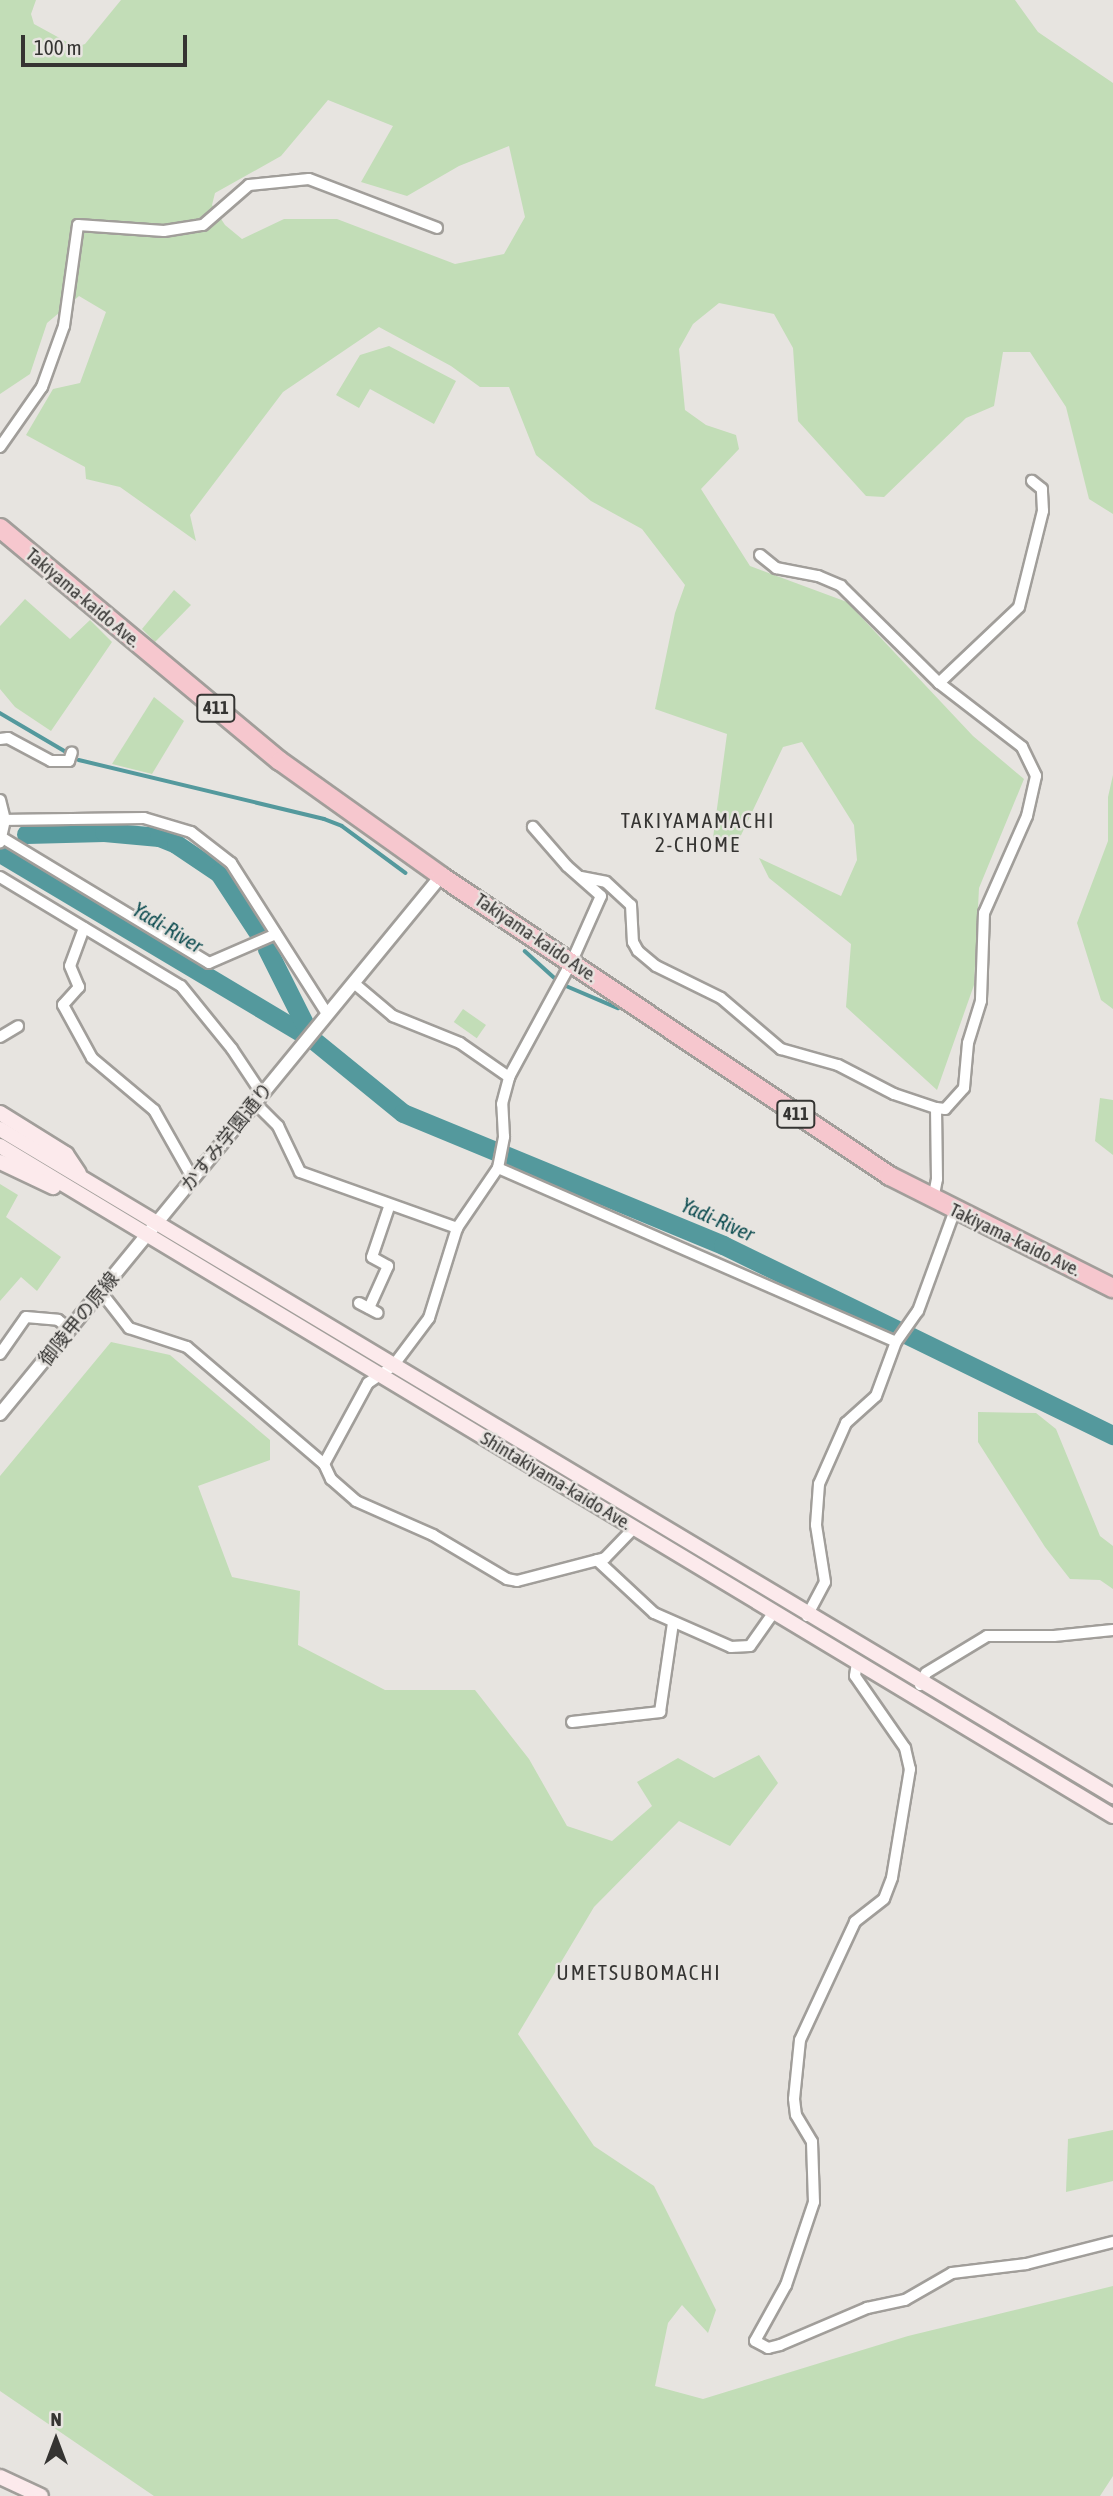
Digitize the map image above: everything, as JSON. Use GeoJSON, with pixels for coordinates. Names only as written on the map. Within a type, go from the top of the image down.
{"type":"FeatureCollection","features":[{"type":"Feature","properties":{"kind":"highway","name":"Takiyama-kaido Ave."},"geometry":{"type":"LineString","coordinates":[[0,528],[280,761],[441,876],[572,961],[858,1156],[933,1200],[1113,1288]]}},
{"type":"Feature","properties":{"kind":"main road"},"geometry":{"type":"LineString","coordinates":[[0,1113],[66,1154],[82,1177]]}},
{"type":"Feature","properties":{"kind":"main road","name":"Shintakiyama-kaido Ave."},"geometry":{"type":"LineString","coordinates":[[0,1129],[157,1223],[634,1528],[807,1616],[920,1685],[1113,1796]]}},
{"type":"Feature","properties":{"kind":"main road","name":"Shintakiyama-kaido Ave."},"geometry":{"type":"LineString","coordinates":[[0,1146],[145,1237],[387,1371],[722,1572],[774,1612],[1113,1816]]}},
{"type":"Feature","properties":{"kind":"main road"},"geometry":{"type":"LineString","coordinates":[[0,1162],[23,1176],[80,1197]]}},
{"type":"Feature","properties":{"kind":"main road"},"geometry":{"type":"LineString","coordinates":[[0,2477],[41,2496]]}},
{"type":"Feature","properties":{"kind":"street"},"geometry":{"type":"LineString","coordinates":[[0,447],[42,387],[64,326],[78,225],[164,231],[203,225],[249,185],[309,179],[437,228]]}},
{"type":"Feature","properties":{"kind":"street"},"geometry":{"type":"LineString","coordinates":[[939,683],[1020,607],[1043,511],[1042,489],[1032,481]]}},
{"type":"Feature","properties":{"kind":"street"},"geometry":{"type":"LineString","coordinates":[[579,877],[606,882],[631,905],[633,942],[638,951],[656,966],[721,998],[781,1049],[838,1065],[894,1094],[936,1108],[945,1109],[964,1088],[968,1043],[981,1001],[984,913],[1027,816],[1036,776],[1022,747],[939,683],[842,586],[818,576],[776,568],[760,555]]}},
{"type":"Feature","properties":{"kind":"street"},"geometry":{"type":"LineString","coordinates":[[0,737],[51,761],[69,761],[72,752]]}},
{"type":"Feature","properties":{"kind":"street"},"geometry":{"type":"LineString","coordinates":[[0,800],[3,820],[1,840],[209,963],[276,934]]}},
{"type":"Feature","properties":{"kind":"street"},"geometry":{"type":"LineString","coordinates":[[3,820],[111,817],[167,822],[217,848],[231,863],[326,1017],[441,876]]}},
{"type":"Feature","properties":{"kind":"street"},"geometry":{"type":"LineString","coordinates":[[324,1464],[368,1383],[387,1371],[429,1318],[457,1228],[498,1166],[504,1137],[502,1104],[509,1077],[572,961],[601,896],[579,877],[533,827]]}},
{"type":"Feature","properties":{"kind":"street"},"geometry":{"type":"LineString","coordinates":[[0,877],[181,986],[232,1049],[278,1126],[300,1171],[389,1207],[457,1228]]}},
{"type":"Feature","properties":{"kind":"street"},"geometry":{"type":"LineString","coordinates":[[84,928],[70,966],[79,987],[63,1005],[92,1058],[154,1110],[193,1179]]}},
{"type":"Feature","properties":{"kind":"street"},"geometry":{"type":"LineString","coordinates":[[355,984],[393,1016],[460,1043],[509,1077]]}},
{"type":"Feature","properties":{"kind":"street","name":"かすみ学園通り"},"geometry":{"type":"LineString","coordinates":[[157,1223],[326,1017]]}},
{"type":"Feature","properties":{"kind":"street"},"geometry":{"type":"LineString","coordinates":[[0,1037],[18,1026]]}},
{"type":"Feature","properties":{"kind":"street"},"geometry":{"type":"LineString","coordinates":[[933,1200],[937,1179],[936,1108]]}},
{"type":"Feature","properties":{"kind":"street"},"geometry":{"type":"LineString","coordinates":[[498,1166],[898,1340]]}},
{"type":"Feature","properties":{"kind":"street"},"geometry":{"type":"LineString","coordinates":[[369,1308],[388,1266],[372,1257],[389,1207]]}},
{"type":"Feature","properties":{"kind":"street"},"geometry":{"type":"LineString","coordinates":[[807,1616],[825,1582],[816,1525],[819,1484],[846,1423],[876,1396],[898,1340],[916,1315],[955,1210]]}},
{"type":"Feature","properties":{"kind":"street","name":"御陵甲の原線"},"geometry":{"type":"LineString","coordinates":[[0,1414],[157,1223]]}},
{"type":"Feature","properties":{"kind":"street"},"geometry":{"type":"LineString","coordinates":[[101,1292],[129,1328],[187,1347],[324,1464],[331,1479],[355,1501],[433,1535],[507,1580],[517,1581],[605,1558],[634,1528]]}},
{"type":"Feature","properties":{"kind":"street"},"geometry":{"type":"LineString","coordinates":[[0,1354],[26,1317],[58,1320],[70,1329]]}},
{"type":"Feature","properties":{"kind":"street"},"geometry":{"type":"LineString","coordinates":[[597,1560],[639,1600],[673,1623],[741,1649],[750,1646],[774,1612]]}},
{"type":"Feature","properties":{"kind":"street"},"geometry":{"type":"LineString","coordinates":[[572,1722],[660,1712],[673,1623]]}},
{"type":"Feature","properties":{"kind":"street"},"geometry":{"type":"LineString","coordinates":[[920,1685],[926,1673],[987,1636],[1054,1636],[1113,1630]]}},
{"type":"Feature","properties":{"kind":"street"},"geometry":{"type":"LineString","coordinates":[[857,1663],[855,1676],[905,1748],[910,1769],[892,1878],[884,1899],[855,1922],[800,2040],[794,2099],[796,2115],[812,2142],[814,2202],[786,2285],[755,2341],[758,2346],[780,2345],[867,2308],[905,2300],[952,2273],[1026,2264],[1113,2242]]}},
{"type":"Feature","properties":{"kind":"green space"},"geometry":{"type":"Polygon","coordinates":[[[0,0],[36,0],[31,14],[34,24],[76,47],[85,44],[121,0],[1015,0],[1038,32],[1113,83],[1113,514],[1089,499],[1066,407],[1030,352],[1003,352],[994,406],[966,418],[884,497],[866,496],[798,421],[793,348],[774,314],[719,303],[693,324],[679,349],[685,410],[706,425],[736,435],[739,449],[701,489],[750,566],[847,602],[973,736],[1024,779],[979,888],[974,985],[937,1090],[846,1007],[851,944],[769,878],[759,858],[841,896],[857,860],[854,825],[802,742],[783,747],[733,852],[713,838],[727,734],[655,709],[675,613],[685,585],[642,529],[591,501],[536,455],[509,387],[480,387],[451,366],[379,327],[283,392],[190,515],[196,541],[120,487],[86,479],[85,467],[26,435],[53,389],[80,383],[106,312],[79,296],[47,323],[30,374],[0,394],[0,0]],[[328,100],[281,156],[215,193],[212,205],[225,225],[242,239],[284,219],[337,219],[455,264],[504,254],[525,217],[509,146],[459,166],[407,196],[361,182],[393,126],[328,100]]]}},
{"type":"Feature","properties":{"kind":"green space"},"geometry":{"type":"Polygon","coordinates":[[[389,346],[456,381],[434,424],[370,389],[359,408],[336,395],[360,355],[389,346]]]}},
{"type":"Feature","properties":{"kind":"green space"},"geometry":{"type":"Polygon","coordinates":[[[174,590],[191,605],[155,642],[142,629],[174,590]]]}},
{"type":"Feature","properties":{"kind":"green space"},"geometry":{"type":"Polygon","coordinates":[[[25,599],[70,639],[90,620],[112,642],[51,731],[15,707],[0,689],[0,626],[25,599]]]}},
{"type":"Feature","properties":{"kind":"green space"},"geometry":{"type":"Polygon","coordinates":[[[154,697],[184,721],[152,774],[112,764],[154,697]]]}},
{"type":"Feature","properties":{"kind":"green space"},"geometry":{"type":"Polygon","coordinates":[[[1113,775],[1113,1009],[1101,1000],[1077,923],[1108,841],[1108,797],[1113,775]]]}},
{"type":"Feature","properties":{"kind":"green space"},"geometry":{"type":"Polygon","coordinates":[[[463,1009],[486,1025],[477,1038],[454,1022],[463,1009]]]}},
{"type":"Feature","properties":{"kind":"green space"},"geometry":{"type":"Polygon","coordinates":[[[1100,1098],[1113,1100],[1113,1155],[1095,1141],[1100,1098]]]}},
{"type":"Feature","properties":{"kind":"green space"},"geometry":{"type":"Polygon","coordinates":[[[0,1184],[18,1195],[6,1217],[61,1257],[37,1291],[21,1277],[0,1301],[0,1184]]]}},
{"type":"Feature","properties":{"kind":"green space"},"geometry":{"type":"Polygon","coordinates":[[[111,1342],[170,1355],[270,1440],[270,1460],[198,1486],[232,1577],[300,1591],[298,1645],[385,1690],[475,1690],[529,1759],[567,1826],[612,1841],[652,1806],[637,1782],[678,1758],[714,1778],[759,1755],[778,1783],[730,1846],[679,1821],[594,1907],[518,2034],[594,2146],[654,2186],[716,2310],[708,2333],[682,2305],[668,2323],[655,2386],[703,2399],[908,2336],[1113,2286],[1113,2476],[1100,2496],[154,2496],[0,2391],[0,1476],[111,1342]]]}},
{"type":"Feature","properties":{"kind":"green space"},"geometry":{"type":"Polygon","coordinates":[[[978,1412],[1036,1413],[1056,1429],[1100,1536],[1113,1546],[1113,1589],[1100,1580],[1070,1579],[1045,1547],[978,1442],[978,1412]]]}},
{"type":"Feature","properties":{"kind":"green space"},"geometry":{"type":"Polygon","coordinates":[[[1113,2130],[1113,2181],[1066,2192],[1068,2139],[1113,2130]]]}},
{"type":"Feature","properties":{"kind":"waterway"},"geometry":{"type":"LineString","coordinates":[[0,713],[68,753]]}},
{"type":"Feature","properties":{"kind":"waterway"},"geometry":{"type":"LineString","coordinates":[[79,760],[324,819],[342,826],[406,873]]}},
{"type":"Feature","properties":{"kind":"waterway","name":"Yadi-River"},"geometry":{"type":"LineString","coordinates":[[26,834],[104,832],[159,837],[176,844],[219,873],[257,931]]}},
{"type":"Feature","properties":{"kind":"waterway","name":"Yadi-River"},"geometry":{"type":"LineString","coordinates":[[0,853],[312,1039],[403,1113],[723,1245],[1113,1435]]}},
{"type":"Feature","properties":{"kind":"waterway","name":"Yadi-River"},"geometry":{"type":"LineString","coordinates":[[267,949],[312,1039]]}},
{"type":"Feature","properties":{"kind":"waterway"},"geometry":{"type":"LineString","coordinates":[[525,951],[557,980]]}},
{"type":"Feature","properties":{"kind":"waterway"},"geometry":{"type":"LineString","coordinates":[[564,985],[618,1008]]}},
{"type":"Feature","properties":{"kind":"district","name":"TAKIYAMAMACHI 2-CHOME"},"geometry":{"type":"Point","coordinates":[698,832]}},
{"type":"Feature","properties":{"kind":"district","name":"UMETSUBOMACHI"},"geometry":{"type":"Point","coordinates":[639,1972]}}]}
